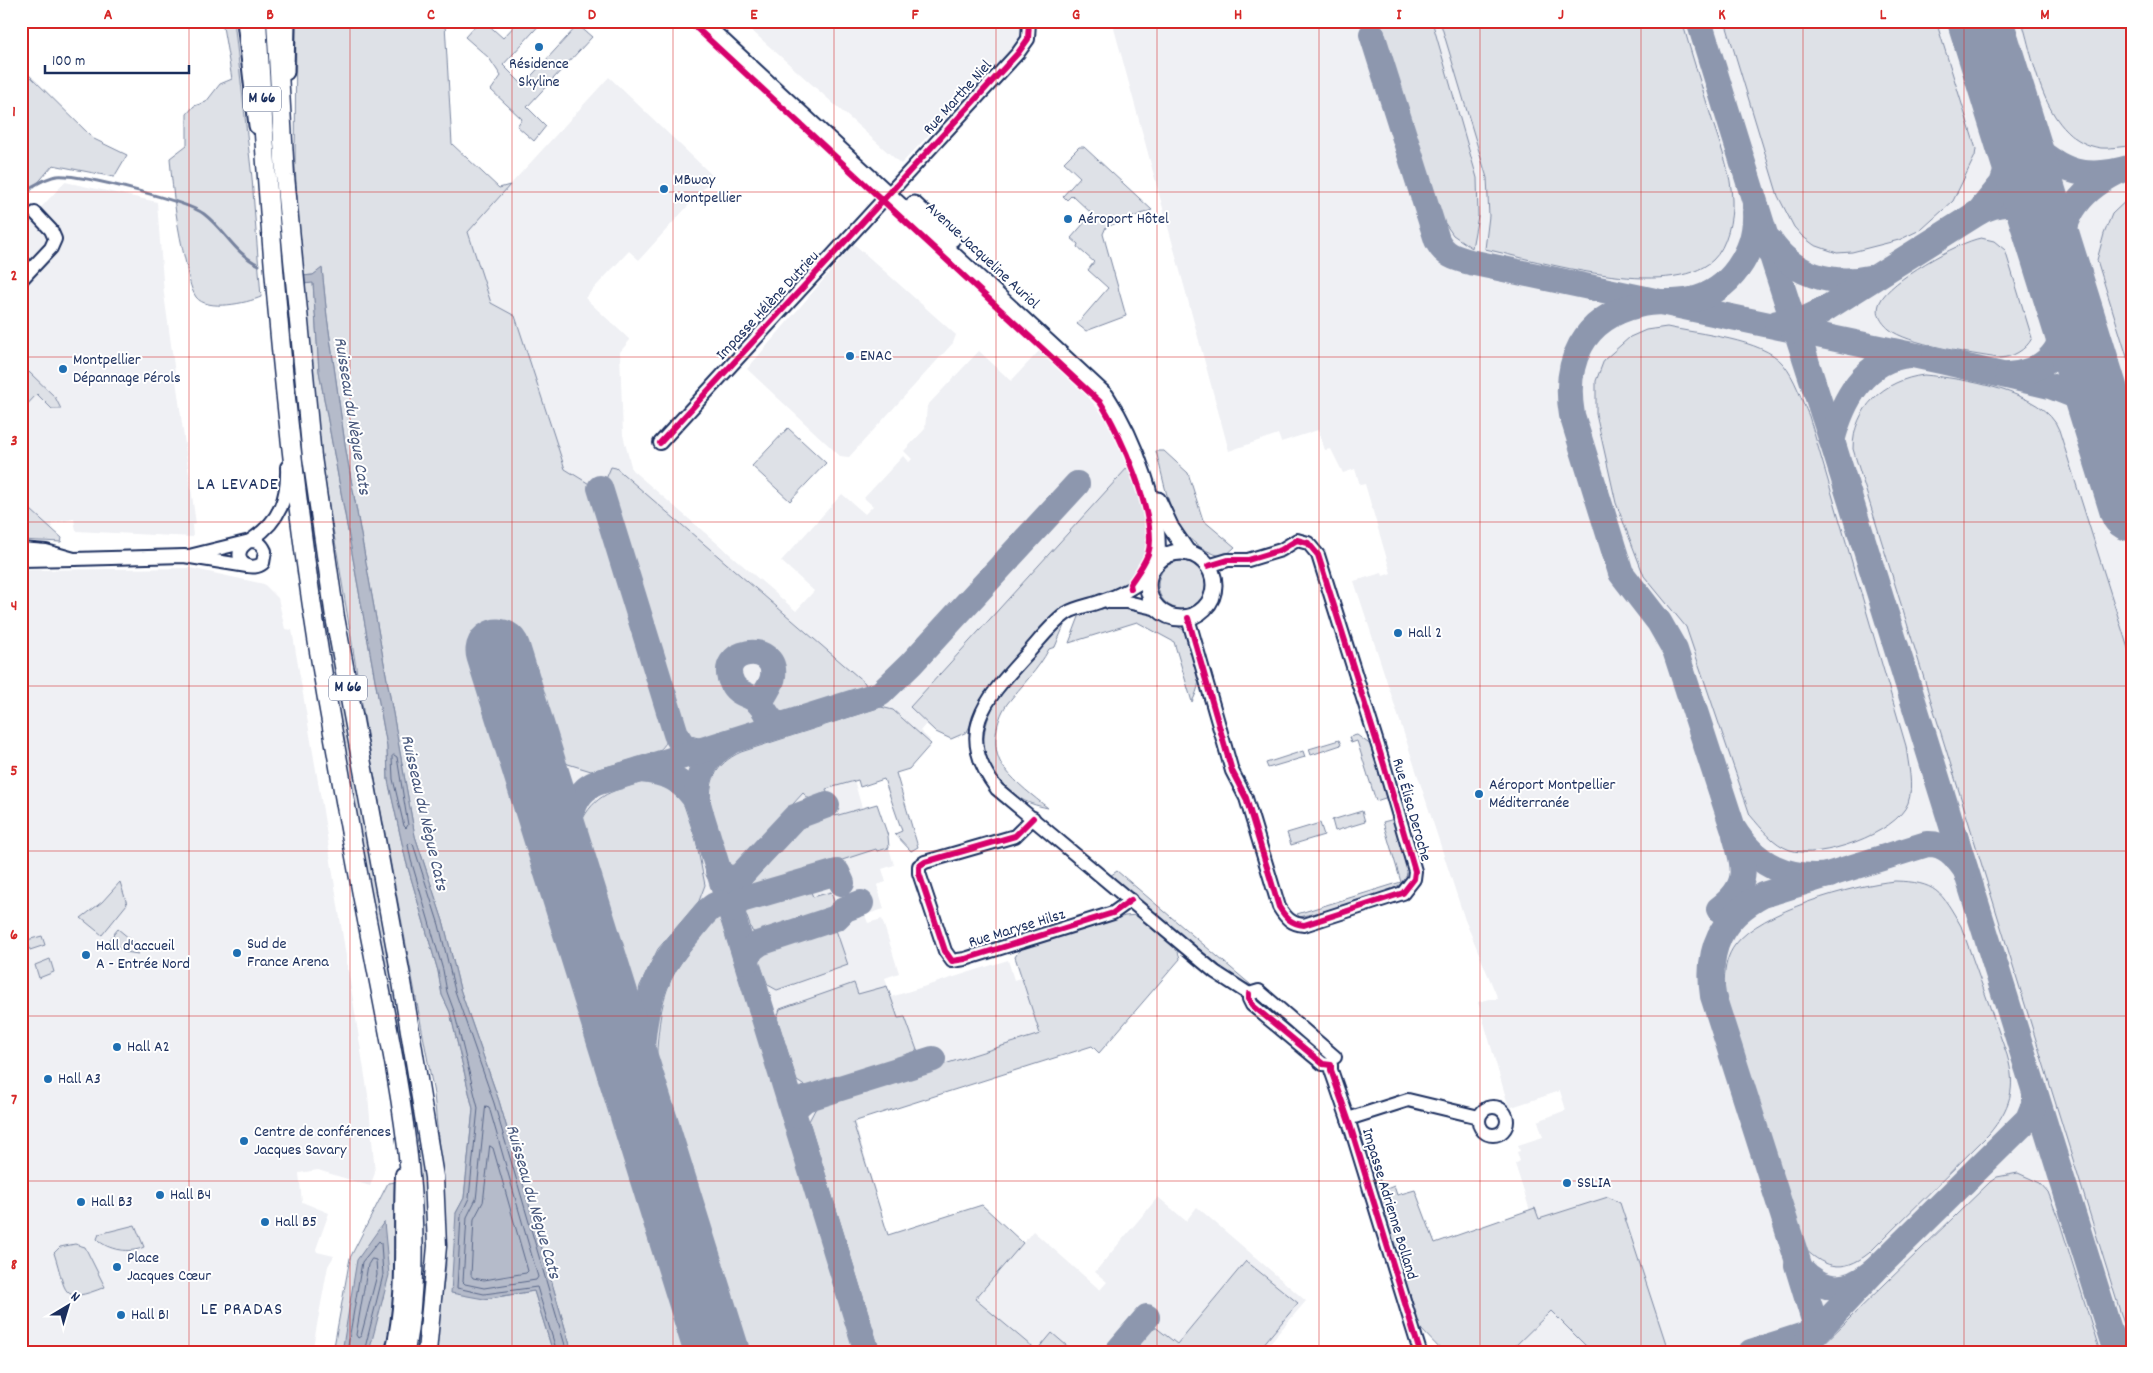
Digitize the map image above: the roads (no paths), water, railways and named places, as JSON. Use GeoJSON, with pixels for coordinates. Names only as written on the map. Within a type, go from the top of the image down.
{"type":"FeatureCollection","features":[{"type":"Feature","properties":{"kind":"highway","name":"M 66"},"geometry":{"type":"LineString","coordinates":[[257,21],[266,177],[290,431],[324,678],[392,1048],[408,1157],[413,1222],[413,1288],[405,1352]]}},
{"type":"Feature","properties":{"kind":"highway","name":"M 66"},"geometry":{"type":"LineString","coordinates":[[276,21],[285,176],[312,457],[335,617],[402,982],[434,1177],[437,1246],[428,1352]]}},
{"type":"Feature","properties":{"kind":"main road","name":"M 66"},"geometry":{"type":"LineString","coordinates":[[245,21],[252,100],[266,177]]}},
{"type":"Feature","properties":{"kind":"main road","name":"M 66"},"geometry":{"type":"LineString","coordinates":[[285,176],[287,21]]}},
{"type":"Feature","properties":{"kind":"main road","name":"Avenue Jacqueline Auriol"},"geometry":{"type":"LineString","coordinates":[[712,23],[892,190],[1106,396],[1123,421],[1136,454],[1152,508],[1158,533],[1153,570]]}},
{"type":"Feature","properties":{"kind":"main road","name":"Avenue Jacqueline Auriol"},"geometry":{"type":"LineString","coordinates":[[892,190],[1094,369],[1113,390],[1130,416],[1163,514],[1188,553]]}},
{"type":"Feature","properties":{"kind":"main road"},"geometry":{"type":"LineString","coordinates":[[1188,553],[1200,558],[1208,566],[1214,587],[1212,598],[1202,610],[1188,618],[1178,618],[1167,615],[1158,609],[1149,594],[1153,570],[1171,554],[1188,553]]}},
{"type":"Feature","properties":{"kind":"street","name":"Rue Marthe Niel"},"geometry":{"type":"LineString","coordinates":[[892,190],[1024,45],[1029,34],[1029,21]]}},
{"type":"Feature","properties":{"kind":"street","name":"Impasse Hélène Dutrieu"},"geometry":{"type":"LineString","coordinates":[[660,443],[892,190]]}},
{"type":"Feature","properties":{"kind":"street"},"geometry":{"type":"LineString","coordinates":[[21,280],[50,248],[54,239],[51,230],[35,214]]}},
{"type":"Feature","properties":{"kind":"street","name":"M 66"},"geometry":{"type":"LineString","coordinates":[[250,541],[272,524],[282,508],[287,483],[285,445],[290,431]]}},
{"type":"Feature","properties":{"kind":"street","name":"Rue Élisa Deroche"},"geometry":{"type":"LineString","coordinates":[[1188,618],[1232,771],[1246,798],[1279,907],[1284,915],[1290,922],[1304,925],[1403,892],[1414,879],[1415,871],[1318,555],[1308,543],[1297,540],[1281,550],[1248,560],[1228,560],[1208,566]]}},
{"type":"Feature","properties":{"kind":"street"},"geometry":{"type":"LineString","coordinates":[[247,566],[241,561],[240,552],[243,545],[250,541]]}},
{"type":"Feature","properties":{"kind":"street"},"geometry":{"type":"LineString","coordinates":[[21,560],[189,556],[247,566],[259,566],[266,555],[261,544],[250,541],[189,556]]}},
{"type":"Feature","properties":{"kind":"street"},"geometry":{"type":"LineString","coordinates":[[21,549],[46,551],[74,559]]}},
{"type":"Feature","properties":{"kind":"street"},"geometry":{"type":"LineString","coordinates":[[1131,900],[998,789],[984,773],[978,754],[976,736],[979,719],[993,691],[1056,623],[1078,607],[1100,602],[1126,592],[1153,570]]}},
{"type":"Feature","properties":{"kind":"street"},"geometry":{"type":"LineString","coordinates":[[1100,602],[1127,602],[1158,609]]}},
{"type":"Feature","properties":{"kind":"street","name":"Rue Maryse Hilsz"},"geometry":{"type":"LineString","coordinates":[[1033,818],[1015,836],[926,862],[920,866],[922,882],[945,950],[952,961],[965,959],[1113,913],[1131,900]]}},
{"type":"Feature","properties":{"kind":"street","name":"Impasse Adrienne Bolland"},"geometry":{"type":"LineString","coordinates":[[1131,900],[1216,972],[1249,994],[1252,1005],[1323,1064],[1333,1061],[1348,1118],[1420,1352]]}},
{"type":"Feature","properties":{"kind":"street"},"geometry":{"type":"LineString","coordinates":[[1348,1118],[1408,1100],[1480,1117]]}},
{"type":"Feature","properties":{"kind":"street","name":"M 66"},"geometry":{"type":"LineString","coordinates":[[392,1352],[400,1294],[403,1245],[402,1175],[408,1157]]}},
{"type":"Feature","properties":{"kind":"water"},"geometry":{"type":"Polygon","coordinates":[[[322,268],[346,451],[415,836],[444,924],[460,989],[499,1101],[572,1352],[553,1352],[534,1291],[484,1299],[451,1293],[456,1213],[464,1198],[473,1109],[450,1012],[442,995],[438,971],[406,861],[388,780],[387,746],[319,371],[313,283],[303,284],[302,276],[313,275],[322,268]]]}},
{"type":"Feature","properties":{"kind":"water"},"geometry":{"type":"Polygon","coordinates":[[[384,1222],[389,1275],[369,1352],[342,1352],[357,1260],[384,1222]]]}},
{"type":"Feature","properties":{"kind":"waterway","name":"Ruisseau du Nègue Cats"},"geometry":{"type":"LineString","coordinates":[[21,189],[26,190],[57,176],[87,179],[177,202],[204,214],[236,248],[259,265]]}},
{"type":"Feature","properties":{"kind":"place","name":"Résidence Skyline"},"geometry":{"type":"Point","coordinates":[539,47]}},
{"type":"Feature","properties":{"kind":"place","name":"MBway Montpellier"},"geometry":{"type":"Point","coordinates":[664,189]}},
{"type":"Feature","properties":{"kind":"place","name":"Aéroport Hôtel"},"geometry":{"type":"Point","coordinates":[1068,219]}},
{"type":"Feature","properties":{"kind":"place","name":"ENAC"},"geometry":{"type":"Point","coordinates":[850,356]}},
{"type":"Feature","properties":{"kind":"place","name":"Montpellier Dépannage Pérols"},"geometry":{"type":"Point","coordinates":[63,369]}},
{"type":"Feature","properties":{"kind":"place","name":"Hall 2"},"geometry":{"type":"Point","coordinates":[1398,633]}},
{"type":"Feature","properties":{"kind":"place","name":"Aéroport Montpellier Méditerranée"},"geometry":{"type":"Point","coordinates":[1479,794]}},
{"type":"Feature","properties":{"kind":"place","name":"Sud de France Arena"},"geometry":{"type":"Point","coordinates":[237,953]}},
{"type":"Feature","properties":{"kind":"place","name":"Hall d'accueil A - Entrée Nord"},"geometry":{"type":"Point","coordinates":[86,955]}},
{"type":"Feature","properties":{"kind":"place","name":"Hall A2"},"geometry":{"type":"Point","coordinates":[117,1047]}},
{"type":"Feature","properties":{"kind":"place","name":"Hall A3"},"geometry":{"type":"Point","coordinates":[48,1079]}},
{"type":"Feature","properties":{"kind":"place","name":"Centre de conférences Jacques Savary"},"geometry":{"type":"Point","coordinates":[244,1141]}},
{"type":"Feature","properties":{"kind":"place","name":"SSLIA"},"geometry":{"type":"Point","coordinates":[1567,1183]}},
{"type":"Feature","properties":{"kind":"place","name":"Hall B4"},"geometry":{"type":"Point","coordinates":[160,1195]}},
{"type":"Feature","properties":{"kind":"place","name":"Hall B3"},"geometry":{"type":"Point","coordinates":[81,1202]}},
{"type":"Feature","properties":{"kind":"place","name":"Hall B5"},"geometry":{"type":"Point","coordinates":[265,1222]}},
{"type":"Feature","properties":{"kind":"place","name":"Place Jacques Cœur"},"geometry":{"type":"Point","coordinates":[117,1267]}},
{"type":"Feature","properties":{"kind":"place","name":"Hall B1"},"geometry":{"type":"Point","coordinates":[121,1315]}},
{"type":"Feature","properties":{"kind":"district","name":"LA LEVADE"},"geometry":{"type":"Point","coordinates":[238,485]}},
{"type":"Feature","properties":{"kind":"district","name":"LE PRADAS"},"geometry":{"type":"Point","coordinates":[242,1310]}}]}
